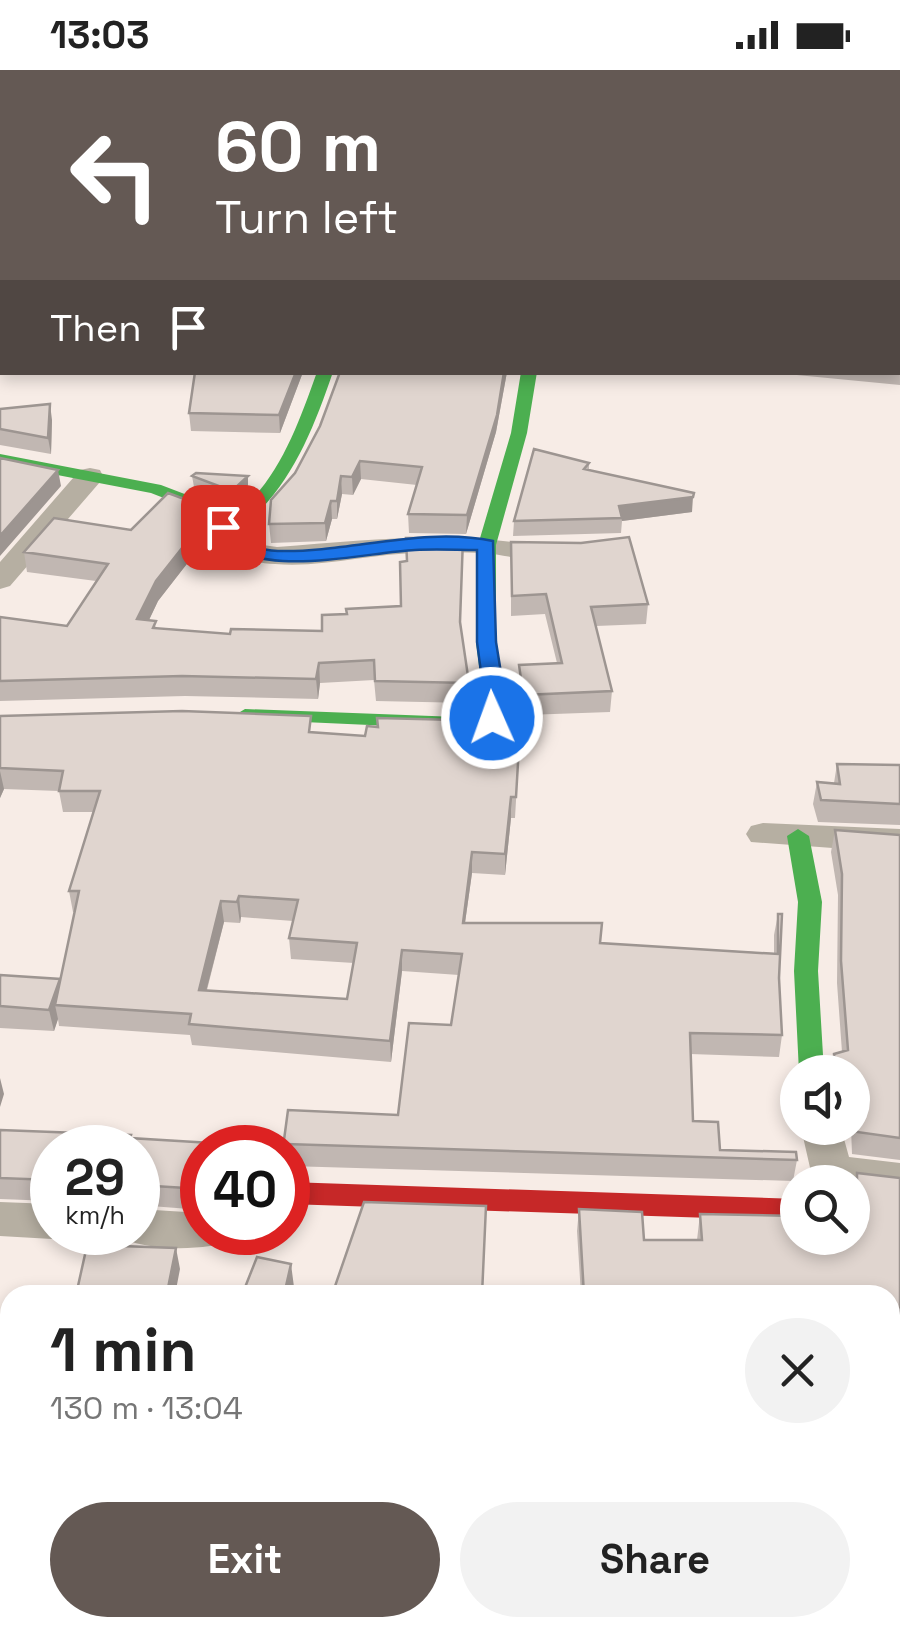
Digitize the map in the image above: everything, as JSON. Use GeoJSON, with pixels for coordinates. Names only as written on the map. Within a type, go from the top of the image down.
{"type":"FeatureCollection","features":[{"type":"Feature","properties":{"kind":"street"},"geometry":{"type":"LineString","coordinates":[[0,460],[155,489],[231,520],[245,518],[278,480],[309,419],[324,375]]}},
{"type":"Feature","properties":{"kind":"street"},"geometry":{"type":"LineString","coordinates":[[222,715],[458,723],[492,718],[496,710],[486,642],[487,545],[519,433],[529,375]]}},
{"type":"Feature","properties":{"kind":"street"},"geometry":{"type":"LineString","coordinates":[[0,580],[90,476]]}},
{"type":"Feature","properties":{"kind":"street"},"geometry":{"type":"LineString","coordinates":[[231,520],[222,533],[230,542],[247,551],[277,556],[417,544],[487,545],[542,554],[592,552]]}},
{"type":"Feature","properties":{"kind":"street"},"geometry":{"type":"LineString","coordinates":[[763,834],[900,842]]}},
{"type":"Feature","properties":{"kind":"street"},"geometry":{"type":"LineString","coordinates":[[798,836],[810,902],[806,971],[811,1055]]}},
{"type":"Feature","properties":{"kind":"street"},"geometry":{"type":"LineString","coordinates":[[870,1179],[900,1180]]}},
{"type":"Feature","properties":{"kind":"street"},"geometry":{"type":"LineString","coordinates":[[310,1195],[780,1209]]}},
{"type":"Feature","properties":{"kind":"street"},"geometry":{"type":"LineString","coordinates":[[0,1219],[30,1220]]}},
{"type":"Feature","properties":{"kind":"building"},"geometry":{"type":"Polygon","coordinates":[[[195,375],[295,375],[279,415],[189,413],[195,375]]]}},
{"type":"Feature","properties":{"kind":"building"},"geometry":{"type":"Polygon","coordinates":[[[339,375],[504,375],[497,415],[467,515],[408,514],[422,467],[360,461],[352,477],[341,476],[337,501],[331,501],[325,523],[269,524],[271,500],[295,473],[320,426],[339,375]]]}},
{"type":"Feature","properties":{"kind":"building"},"geometry":{"type":"Polygon","coordinates":[[[50,404],[48,438],[0,429],[0,409],[50,404]]]}},
{"type":"Feature","properties":{"kind":"building"},"geometry":{"type":"Polygon","coordinates":[[[534,449],[589,463],[584,469],[694,493],[693,497],[619,506],[622,518],[514,521],[534,449]]]}},
{"type":"Feature","properties":{"kind":"building"},"geometry":{"type":"Polygon","coordinates":[[[0,458],[58,470],[0,536],[0,458]]]}},
{"type":"Feature","properties":{"kind":"building"},"geometry":{"type":"Polygon","coordinates":[[[192,476],[248,476],[232,491],[192,476]]]}},
{"type":"Feature","properties":{"kind":"building"},"geometry":{"type":"Polygon","coordinates":[[[168,493],[206,507],[202,514],[205,519],[156,581],[137,619],[156,621],[153,628],[230,634],[231,629],[322,631],[322,615],[347,614],[346,609],[401,606],[400,562],[407,561],[406,538],[463,538],[460,622],[469,683],[375,681],[374,660],[319,663],[316,679],[182,676],[0,681],[0,617],[67,626],[108,564],[24,552],[54,518],[131,530],[168,493]]]}},
{"type":"Feature","properties":{"kind":"building"},"geometry":{"type":"Polygon","coordinates":[[[629,537],[648,604],[591,607],[612,691],[524,695],[526,712],[521,712],[516,797],[511,797],[505,854],[472,852],[463,923],[602,923],[600,943],[778,954],[778,914],[782,914],[782,1035],[690,1033],[693,1121],[718,1122],[720,1150],[796,1152],[797,1160],[310,1145],[310,1125],[286,1125],[288,1110],[398,1115],[409,1023],[451,1025],[462,954],[402,950],[390,1041],[189,1024],[191,1014],[55,1005],[79,891],[69,891],[100,791],[59,791],[63,771],[0,768],[0,716],[182,711],[311,716],[309,732],[365,736],[367,726],[378,727],[377,718],[458,720],[509,711],[523,693],[519,665],[562,663],[546,594],[512,596],[511,542],[581,543],[629,537]],[[239,896],[237,902],[221,901],[199,990],[347,999],[357,943],[289,938],[298,900],[239,896]]]}},
{"type":"Feature","properties":{"kind":"building"},"geometry":{"type":"Polygon","coordinates":[[[837,764],[900,765],[900,804],[821,800],[817,782],[840,784],[837,764]]]}},
{"type":"Feature","properties":{"kind":"building"},"geometry":{"type":"Polygon","coordinates":[[[835,830],[900,835],[900,1138],[870,1134],[870,1055],[834,1055],[848,1050],[841,961],[842,874],[835,830]]]}},
{"type":"Feature","properties":{"kind":"building"},"geometry":{"type":"Polygon","coordinates":[[[0,975],[60,979],[49,1010],[0,1006],[0,975]]]}},
{"type":"Feature","properties":{"kind":"building"},"geometry":{"type":"Polygon","coordinates":[[[0,1130],[30,1131],[30,1179],[0,1178],[0,1130]]]}},
{"type":"Feature","properties":{"kind":"building"},"geometry":{"type":"Polygon","coordinates":[[[160,1140],[180,1141],[180,1188],[160,1186],[160,1140]]]}},
{"type":"Feature","properties":{"kind":"building"},"geometry":{"type":"Polygon","coordinates":[[[870,1175],[900,1178],[900,1285],[583,1285],[579,1209],[642,1212],[644,1240],[702,1240],[700,1214],[780,1216],[780,1255],[870,1255],[870,1175]]]}},
{"type":"Feature","properties":{"kind":"building"},"geometry":{"type":"Polygon","coordinates":[[[364,1202],[486,1206],[482,1285],[335,1285],[364,1202]]]}},
{"type":"Feature","properties":{"kind":"building"},"geometry":{"type":"Polygon","coordinates":[[[160,1247],[176,1248],[169,1285],[78,1285],[85,1255],[160,1255],[160,1247]]]}},
{"type":"Feature","properties":{"kind":"building"},"geometry":{"type":"Polygon","coordinates":[[[257,1257],[291,1264],[286,1285],[246,1285],[257,1257]]]}},
{"type":"Feature","properties":{"kind":"traffic: fast"},"geometry":{"type":"LineString","coordinates":[[0,459],[155,489],[239,521],[256,507],[282,473],[302,434],[324,375]]}},
{"type":"Feature","properties":{"kind":"traffic: fast"},"geometry":{"type":"LineString","coordinates":[[245,715],[458,723],[492,718],[496,711],[486,642],[487,545],[519,433],[529,375]]}},
{"type":"Feature","properties":{"kind":"traffic: fast"},"geometry":{"type":"LineString","coordinates":[[798,836],[810,902],[806,971],[811,1055]]}},
{"type":"Feature","properties":{"kind":"traffic: jam"},"geometry":{"type":"LineString","coordinates":[[310,1194],[780,1209]]}},
{"type":"Feature","properties":{"kind":"route"},"geometry":{"type":"LineString","coordinates":[[223,527],[222,533],[230,542],[247,551],[277,556],[417,544],[487,545],[486,642],[496,710],[492,718]]}}]}
